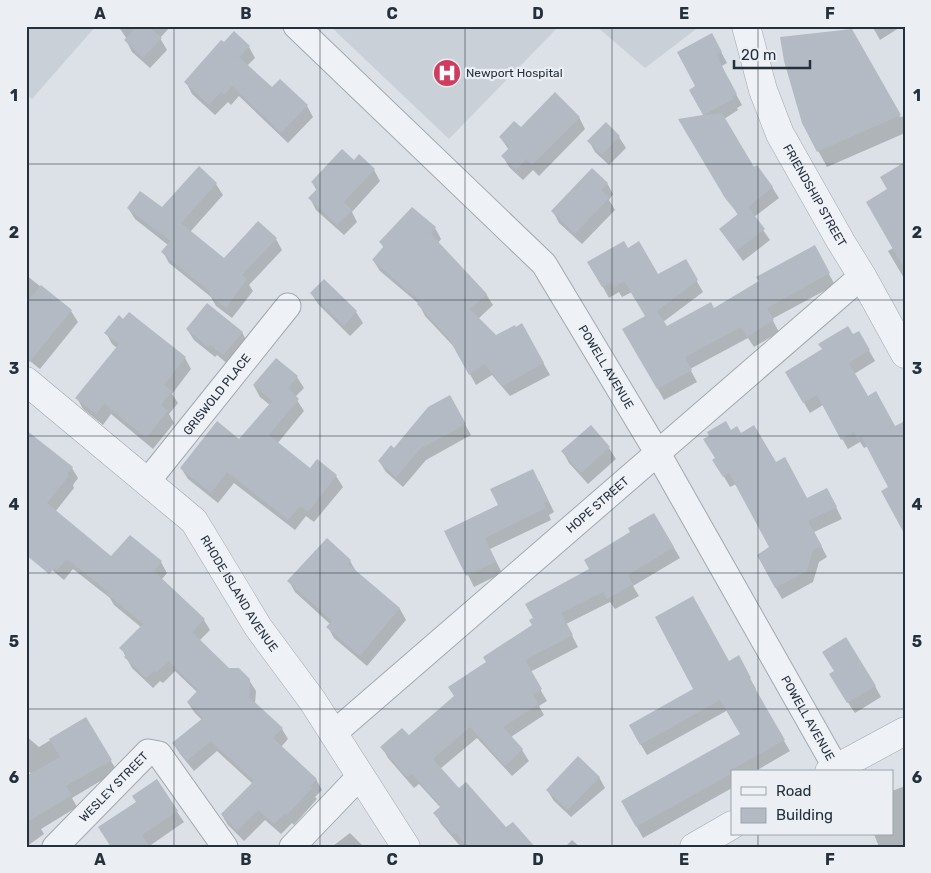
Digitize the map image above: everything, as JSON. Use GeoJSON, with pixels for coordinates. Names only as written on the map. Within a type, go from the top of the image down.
{"type":"FeatureCollection","features":[{"type":"Feature","properties":{"kind":"street","name":"POWELL AVENUE"},"geometry":{"type":"LineString","coordinates":[[296,26],[544,264],[657,452],[833,770]]}},
{"type":"Feature","properties":{"kind":"street","name":"FRIENDSHIP STREET"},"geometry":{"type":"LineString","coordinates":[[746,26],[763,90],[780,134],[905,354]]}},
{"type":"Feature","properties":{"kind":"street","name":"HOPE STREET"},"geometry":{"type":"LineString","coordinates":[[333,734],[862,276]]}},
{"type":"Feature","properties":{"kind":"street","name":"GRISWOLD PLACE"},"geometry":{"type":"LineString","coordinates":[[147,482],[288,306]]}},
{"type":"Feature","properties":{"kind":"street","name":"RHODE ISLAND AVENUE"},"geometry":{"type":"LineString","coordinates":[[26,381],[194,521],[258,627],[312,700],[406,847]]}},
{"type":"Feature","properties":{"kind":"street"},"geometry":{"type":"LineString","coordinates":[[833,770],[905,731]]}},
{"type":"Feature","properties":{"kind":"street","name":"WESLEY STREET"},"geometry":{"type":"LineString","coordinates":[[55,847],[148,752],[159,754],[225,847]]}},
{"type":"Feature","properties":{"kind":"street"},"geometry":{"type":"LineString","coordinates":[[292,847],[360,776]]}},
{"type":"Feature","properties":{"kind":"street"},"geometry":{"type":"LineString","coordinates":[[694,847],[731,826]]}},
{"type":"Feature","properties":{"kind":"shaded area"},"geometry":{"type":"Polygon","coordinates":[[[26,26],[96,26],[32,99],[26,94],[26,26]]]}},
{"type":"Feature","properties":{"kind":"shaded area","name":"Newport Hospital"},"geometry":{"type":"Polygon","coordinates":[[[330,26],[559,26],[449,139],[330,26]]]}},
{"type":"Feature","properties":{"kind":"shaded area"},"geometry":{"type":"Polygon","coordinates":[[[596,26],[700,26],[645,68],[596,26]]]}},
{"type":"Feature","properties":{"kind":"building"},"geometry":{"type":"Polygon","coordinates":[[[137,26],[148,26],[162,38],[143,58],[124,40],[137,26]]]}},
{"type":"Feature","properties":{"kind":"building"},"geometry":{"type":"Polygon","coordinates":[[[852,29],[901,115],[817,152],[802,123],[784,61],[780,37],[852,29]]]}},
{"type":"Feature","properties":{"kind":"building"},"geometry":{"type":"Polygon","coordinates":[[[234,31],[250,46],[239,57],[272,87],[280,79],[308,105],[281,133],[232,86],[224,95],[221,92],[209,105],[184,82],[221,40],[224,42],[234,31]]]}},
{"type":"Feature","properties":{"kind":"building"},"geometry":{"type":"Polygon","coordinates":[[[712,33],[722,52],[717,55],[718,59],[737,94],[732,97],[733,99],[704,115],[722,113],[754,167],[757,165],[773,187],[748,207],[765,229],[736,251],[719,229],[738,214],[725,198],[678,119],[703,115],[689,90],[695,86],[677,52],[712,33]]]}},
{"type":"Feature","properties":{"kind":"building"},"geometry":{"type":"Polygon","coordinates":[[[555,92],[580,117],[532,165],[526,159],[516,170],[501,156],[510,147],[499,137],[514,121],[521,127],[555,92]]]}},
{"type":"Feature","properties":{"kind":"building"},"geometry":{"type":"Polygon","coordinates":[[[606,122],[620,136],[602,155],[587,141],[606,122]]]}},
{"type":"Feature","properties":{"kind":"building"},"geometry":{"type":"Polygon","coordinates":[[[342,149],[354,160],[359,154],[375,169],[344,202],[352,210],[337,225],[308,198],[318,188],[311,182],[342,149]]]}},
{"type":"Feature","properties":{"kind":"building"},"geometry":{"type":"Polygon","coordinates":[[[905,162],[905,270],[866,202],[887,189],[880,177],[905,162]]]}},
{"type":"Feature","properties":{"kind":"building"},"geometry":{"type":"Polygon","coordinates":[[[199,166],[217,183],[181,223],[224,258],[258,221],[277,238],[242,275],[247,279],[226,308],[208,294],[210,292],[161,252],[170,241],[127,208],[140,191],[162,207],[199,166]]]}},
{"type":"Feature","properties":{"kind":"building"},"geometry":{"type":"Polygon","coordinates":[[[592,168],[608,183],[601,190],[609,198],[575,234],[551,211],[592,168]]]}},
{"type":"Feature","properties":{"kind":"building"},"geometry":{"type":"Polygon","coordinates":[[[412,207],[436,227],[431,234],[487,294],[470,309],[496,335],[522,323],[544,363],[503,386],[484,364],[469,375],[449,339],[417,304],[420,301],[372,260],[384,246],[379,242],[412,207]]]}},
{"type":"Feature","properties":{"kind":"building"},"geometry":{"type":"Polygon","coordinates":[[[624,241],[628,248],[639,241],[658,274],[686,259],[698,280],[657,311],[667,326],[711,302],[714,308],[759,281],[756,277],[815,245],[830,273],[767,308],[774,320],[747,337],[741,327],[685,357],[692,370],[657,389],[622,329],[645,316],[624,281],[614,287],[612,282],[602,287],[587,262],[624,241]]]}},
{"type":"Feature","properties":{"kind":"building"},"geometry":{"type":"Polygon","coordinates":[[[324,279],[357,311],[344,326],[310,293],[324,279]]]}},
{"type":"Feature","properties":{"kind":"building"},"geometry":{"type":"Polygon","coordinates":[[[41,285],[72,310],[26,366],[26,303],[41,285]]]}},
{"type":"Feature","properties":{"kind":"building"},"geometry":{"type":"Polygon","coordinates":[[[207,303],[243,332],[223,355],[210,345],[208,347],[186,329],[207,303]]]}},
{"type":"Feature","properties":{"kind":"building"},"geometry":{"type":"Polygon","coordinates":[[[129,312],[186,357],[164,385],[172,391],[161,405],[168,411],[146,438],[104,404],[96,414],[75,398],[119,344],[104,333],[119,315],[123,319],[129,312]]]}},
{"type":"Feature","properties":{"kind":"building"},"geometry":{"type":"Polygon","coordinates":[[[848,326],[853,334],[859,331],[870,350],[849,363],[868,396],[876,391],[895,426],[905,421],[905,535],[881,491],[888,487],[861,436],[857,439],[854,432],[841,440],[817,395],[803,403],[785,372],[822,349],[818,344],[848,326]]]}},
{"type":"Feature","properties":{"kind":"building"},"geometry":{"type":"Polygon","coordinates":[[[276,358],[298,376],[288,388],[299,399],[269,435],[310,468],[317,459],[337,475],[308,512],[300,506],[288,520],[227,472],[211,493],[180,468],[217,421],[239,439],[272,401],[253,385],[276,358]]]}},
{"type":"Feature","properties":{"kind":"building"},"geometry":{"type":"Polygon","coordinates":[[[450,395],[466,424],[420,449],[396,477],[378,461],[391,445],[394,448],[428,407],[450,395]]]}},
{"type":"Feature","properties":{"kind":"building"},"geometry":{"type":"Polygon","coordinates":[[[726,421],[731,430],[737,426],[741,433],[754,425],[776,462],[785,457],[807,498],[827,488],[837,507],[808,521],[822,546],[813,550],[807,571],[775,588],[757,555],[769,547],[729,473],[723,477],[712,460],[715,458],[703,439],[709,436],[707,432],[726,421]]]}},
{"type":"Feature","properties":{"kind":"building"},"geometry":{"type":"Polygon","coordinates":[[[591,425],[610,447],[581,473],[561,451],[591,425]]]}},
{"type":"Feature","properties":{"kind":"building"},"geometry":{"type":"Polygon","coordinates":[[[26,430],[73,467],[67,474],[69,476],[47,503],[111,556],[130,535],[162,561],[155,570],[156,573],[205,619],[192,632],[229,668],[239,668],[250,679],[249,697],[283,728],[273,738],[317,779],[310,786],[312,788],[287,815],[285,813],[274,824],[258,810],[237,831],[221,814],[254,781],[211,741],[187,761],[172,743],[203,718],[187,702],[198,690],[168,661],[156,673],[154,671],[146,678],[124,657],[126,654],[119,648],[143,624],[107,594],[108,592],[67,559],[57,570],[55,568],[49,574],[26,555],[26,430]]]}},
{"type":"Feature","properties":{"kind":"building"},"geometry":{"type":"Polygon","coordinates":[[[533,469],[548,501],[544,503],[546,508],[485,538],[496,562],[466,576],[444,531],[498,505],[490,489],[533,469]]]}},
{"type":"Feature","properties":{"kind":"building"},"geometry":{"type":"Polygon","coordinates":[[[654,513],[674,547],[628,575],[633,584],[607,599],[603,592],[561,613],[573,635],[525,660],[542,689],[533,695],[539,704],[503,727],[523,749],[505,766],[470,727],[433,759],[459,788],[466,782],[506,827],[513,822],[535,847],[467,847],[456,833],[453,835],[433,813],[441,806],[412,774],[407,777],[380,747],[402,728],[409,735],[454,696],[448,687],[486,662],[483,657],[532,625],[529,620],[533,618],[525,604],[589,569],[584,560],[630,532],[628,528],[654,513]]]}},
{"type":"Feature","properties":{"kind":"building"},"geometry":{"type":"Polygon","coordinates":[[[327,538],[351,560],[348,564],[400,608],[360,656],[326,627],[332,621],[287,581],[327,538]]]}},
{"type":"Feature","properties":{"kind":"building"},"geometry":{"type":"Polygon","coordinates":[[[693,596],[729,661],[739,655],[751,678],[749,678],[785,740],[729,771],[731,774],[636,827],[621,801],[740,734],[720,700],[640,745],[629,725],[693,689],[655,617],[693,596]]]}},
{"type":"Feature","properties":{"kind":"building"},"geometry":{"type":"Polygon","coordinates":[[[846,637],[876,686],[847,703],[829,674],[834,671],[822,652],[846,637]]]}},
{"type":"Feature","properties":{"kind":"building"},"geometry":{"type":"Polygon","coordinates":[[[86,717],[112,760],[66,786],[72,795],[26,823],[26,776],[60,757],[49,739],[86,717]]]}},
{"type":"Feature","properties":{"kind":"building"},"geometry":{"type":"Polygon","coordinates":[[[578,756],[600,777],[568,810],[546,790],[578,756]]]}},
{"type":"Feature","properties":{"kind":"building"},"geometry":{"type":"Polygon","coordinates":[[[157,779],[178,811],[142,835],[150,847],[111,847],[98,827],[136,802],[132,796],[157,779]]]}},
{"type":"Feature","properties":{"kind":"place","name":"Newport Hospital"},"geometry":{"type":"Point","coordinates":[447,73]}}]}
